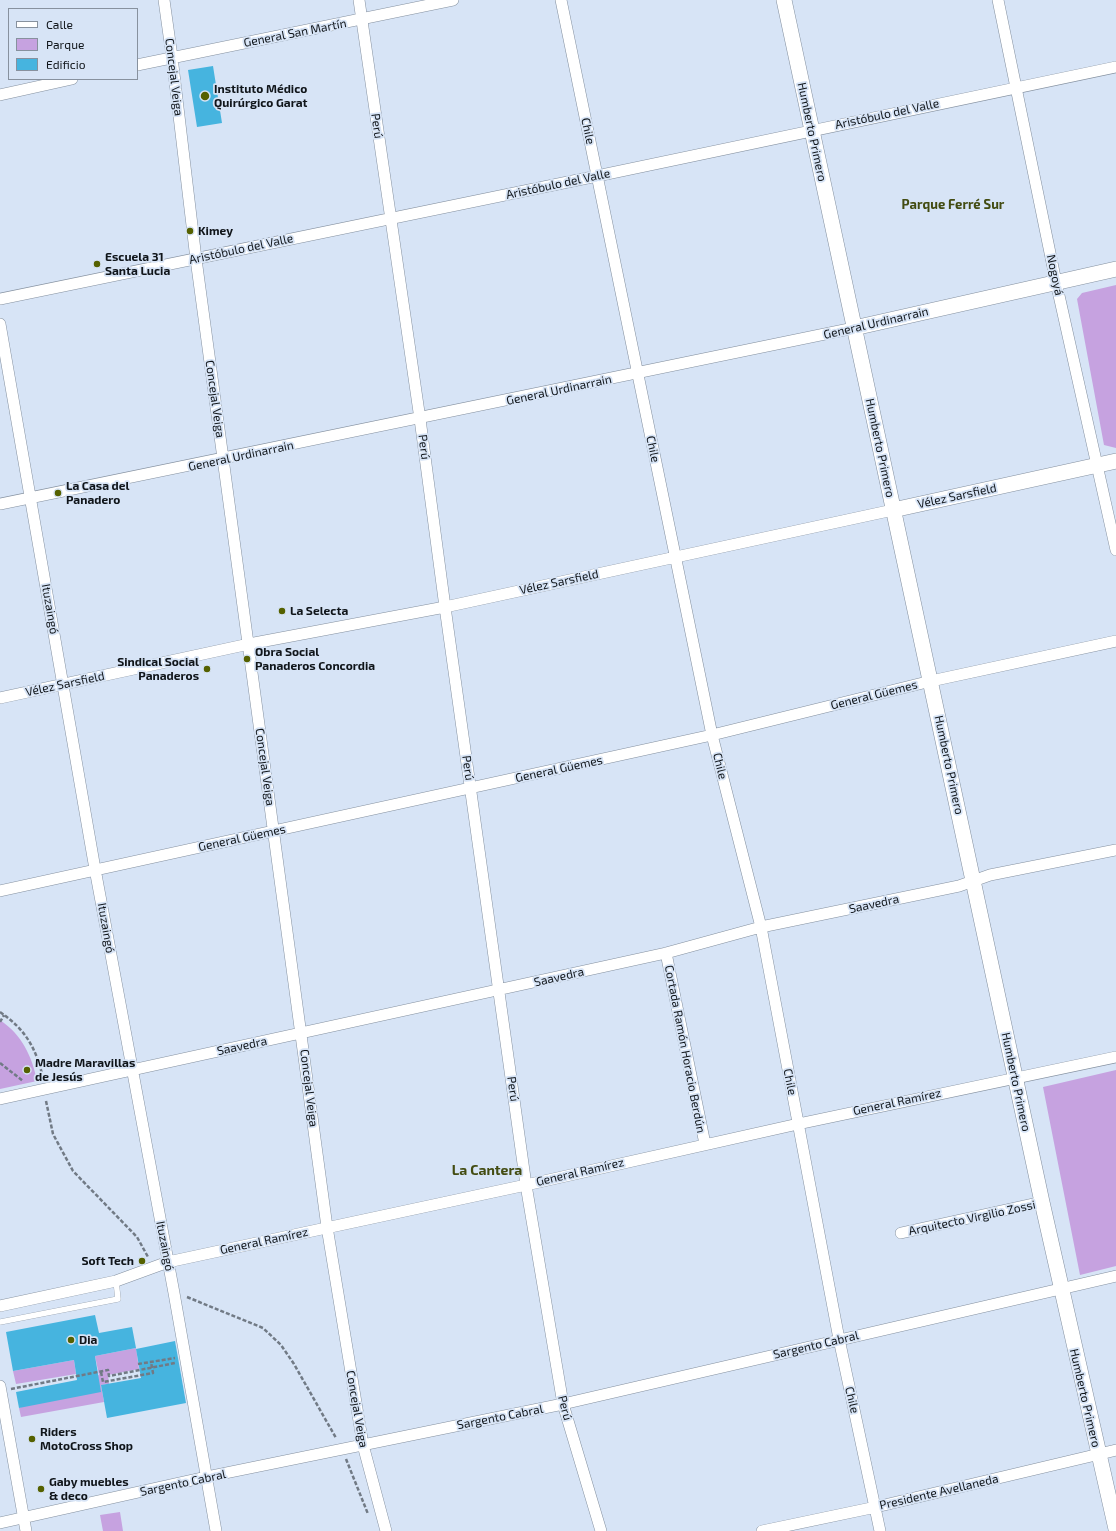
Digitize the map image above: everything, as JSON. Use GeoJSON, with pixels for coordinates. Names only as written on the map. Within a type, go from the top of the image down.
{"type":"FeatureCollection","features":[{"type":"Feature","properties":{"kind":"street","name":"Concejal Veiga"},"geometry":{"type":"LineString","coordinates":[[164,0],[196,259],[302,1033],[327,1227],[363,1445],[386,1531]]}},
{"type":"Feature","properties":{"kind":"street","name":"Perú"},"geometry":{"type":"LineString","coordinates":[[359,0],[420,418],[526,1185],[563,1404],[601,1531]]}},
{"type":"Feature","properties":{"kind":"street","name":"General San Martín"},"geometry":{"type":"LineString","coordinates":[[138,65],[453,0]]}},
{"type":"Feature","properties":{"kind":"street","name":"Chile"},"geometry":{"type":"LineString","coordinates":[[561,0],[712,735],[761,927],[839,1339],[880,1531]]}},
{"type":"Feature","properties":{"kind":"street","name":"Humberto Primero"},"geometry":{"type":"LineString","coordinates":[[784,0],[931,681],[972,880],[1061,1289],[1116,1529]]}},
{"type":"Feature","properties":{"kind":"street","name":"Nogoyá"},"geometry":{"type":"LineString","coordinates":[[998,0],[1056,282],[1116,550]]}},
{"type":"Feature","properties":{"kind":"street","name":"Aristóbulo del Valle"},"geometry":{"type":"LineString","coordinates":[[0,299],[391,219],[1116,67]]}},
{"type":"Feature","properties":{"kind":"street"},"geometry":{"type":"LineString","coordinates":[[0,94],[67,80]]}},
{"type":"Feature","properties":{"kind":"street","name":"General Urdinarrain"},"geometry":{"type":"LineString","coordinates":[[0,504],[854,328],[1116,269]]}},
{"type":"Feature","properties":{"kind":"street","name":"Ituzaingó"},"geometry":{"type":"LineString","coordinates":[[0,324],[131,1070],[174,1292],[182,1359],[216,1531]]}},
{"type":"Feature","properties":{"kind":"street","name":"Vélez Sarsfield"},"geometry":{"type":"LineString","coordinates":[[0,698],[249,644],[445,607],[1116,461]]}},
{"type":"Feature","properties":{"kind":"street","name":"General Güemes"},"geometry":{"type":"LineString","coordinates":[[0,891],[712,735],[931,681],[1116,641]]}},
{"type":"Feature","properties":{"kind":"street","name":"Saavedra"},"geometry":{"type":"LineString","coordinates":[[0,1099],[666,953],[761,927],[959,886],[972,880],[1116,850]]}},
{"type":"Feature","properties":{"kind":"street","name":"Cortada Ramón Horacio Berdún"},"geometry":{"type":"LineString","coordinates":[[666,953],[705,1144]]}},
{"type":"Feature","properties":{"kind":"street","name":"General Ramírez"},"geometry":{"type":"LineString","coordinates":[[0,1306],[116,1281],[168,1262],[526,1185],[705,1144],[1116,1057]]}},
{"type":"Feature","properties":{"kind":"street","name":"Arquitecto Virgilio Zossi"},"geometry":{"type":"LineString","coordinates":[[901,1233],[1042,1202]]}},
{"type":"Feature","properties":{"kind":"street","name":"Sargento Cabral"},"geometry":{"type":"LineString","coordinates":[[0,1523],[206,1477],[563,1404],[1116,1276]]}},
{"type":"Feature","properties":{"kind":"street"},"geometry":{"type":"LineString","coordinates":[[0,1388],[26,1531]]}},
{"type":"Feature","properties":{"kind":"street","name":"Presidente Avellaneda"},"geometry":{"type":"LineString","coordinates":[[762,1531],[876,1507],[1116,1450]]}},
{"type":"Feature","properties":{"kind":"lane"},"geometry":{"type":"LineString","coordinates":[[0,1322],[118,1299],[116,1281]]}},
{"type":"Feature","properties":{"kind":"path"},"geometry":{"type":"LineString","coordinates":[[0,1012],[16,1023],[32,1044],[39,1060],[40,1090],[46,1104],[53,1134],[73,1171],[137,1237],[153,1268]]}},
{"type":"Feature","properties":{"kind":"path"},"geometry":{"type":"LineString","coordinates":[[0,1022],[4,1015]]}},
{"type":"Feature","properties":{"kind":"path"},"geometry":{"type":"LineString","coordinates":[[0,1063],[40,1090]]}},
{"type":"Feature","properties":{"kind":"path"},"geometry":{"type":"LineString","coordinates":[[174,1292],[263,1328],[281,1345],[294,1364],[331,1427],[342,1449],[369,1517]]}},
{"type":"Feature","properties":{"kind":"path"},"geometry":{"type":"LineString","coordinates":[[138,1364],[182,1359]]}},
{"type":"Feature","properties":{"kind":"path"},"geometry":{"type":"LineString","coordinates":[[0,1388],[108,1370],[109,1376],[182,1359]]}},
{"type":"Feature","properties":{"kind":"path"},"geometry":{"type":"LineString","coordinates":[[101,1372],[103,1382],[153,1373],[151,1362]]}},
{"type":"Feature","properties":{"kind":"green space"},"geometry":{"type":"Polygon","coordinates":[[[1116,285],[1116,448],[1104,445],[1077,299],[1082,293],[1116,285]]]}},
{"type":"Feature","properties":{"kind":"green space"},"geometry":{"type":"Polygon","coordinates":[[[0,1020],[14,1032],[25,1047],[32,1063],[37,1081],[0,1089],[0,1020]]]}},
{"type":"Feature","properties":{"kind":"green space"},"geometry":{"type":"Polygon","coordinates":[[[1116,1070],[1116,1266],[1080,1275],[1043,1087],[1116,1070]]]}},
{"type":"Feature","properties":{"kind":"green space"},"geometry":{"type":"Polygon","coordinates":[[[136,1348],[139,1369],[108,1375],[109,1384],[101,1385],[104,1402],[21,1417],[19,1408],[99,1375],[95,1356],[136,1348]]]}},
{"type":"Feature","properties":{"kind":"green space"},"geometry":{"type":"Polygon","coordinates":[[[74,1360],[76,1374],[16,1384],[13,1371],[74,1360]]]}},
{"type":"Feature","properties":{"kind":"green space"},"geometry":{"type":"Polygon","coordinates":[[[120,1512],[123,1531],[103,1531],[100,1515],[120,1512]]]}},
{"type":"Feature","properties":{"kind":"building","name":"Instituto Médico Quirúrgico Garat"},"geometry":{"type":"Polygon","coordinates":[[[213,66],[222,123],[197,127],[188,70],[213,66]]]}},
{"type":"Feature","properties":{"kind":"building","name":"Dia"},"geometry":{"type":"Polygon","coordinates":[[[95,1315],[99,1333],[132,1327],[136,1348],[95,1356],[101,1392],[19,1408],[16,1392],[77,1380],[74,1360],[13,1371],[6,1332],[95,1315]]]}},
{"type":"Feature","properties":{"kind":"building"},"geometry":{"type":"Polygon","coordinates":[[[175,1341],[186,1403],[107,1418],[101,1385],[141,1378],[136,1349],[175,1341]]]}},
{"type":"Feature","properties":{"kind":"place","name":"Instituto Médico Quirúrgico Garat"},"geometry":{"type":"Point","coordinates":[205,96]}},
{"type":"Feature","properties":{"kind":"place","name":"Kimey"},"geometry":{"type":"Point","coordinates":[190,231]}},
{"type":"Feature","properties":{"kind":"place","name":"Escuela 31 Santa Lucia"},"geometry":{"type":"Point","coordinates":[97,264]}},
{"type":"Feature","properties":{"kind":"place","name":"La Casa del Panadero"},"geometry":{"type":"Point","coordinates":[58,493]}},
{"type":"Feature","properties":{"kind":"place","name":"La Selecta"},"geometry":{"type":"Point","coordinates":[282,611]}},
{"type":"Feature","properties":{"kind":"place","name":"Obra Social Panaderos Concordia"},"geometry":{"type":"Point","coordinates":[247,659]}},
{"type":"Feature","properties":{"kind":"place","name":"Sindical Social Panaderos"},"geometry":{"type":"Point","coordinates":[207,669]}},
{"type":"Feature","properties":{"kind":"place","name":"Madre Maravillas de Jesús"},"geometry":{"type":"Point","coordinates":[27,1070]}},
{"type":"Feature","properties":{"kind":"place","name":"Soft Tech"},"geometry":{"type":"Point","coordinates":[142,1261]}},
{"type":"Feature","properties":{"kind":"place","name":"Dia"},"geometry":{"type":"Point","coordinates":[71,1340]}},
{"type":"Feature","properties":{"kind":"place","name":"Riders MotoCross Shop"},"geometry":{"type":"Point","coordinates":[32,1439]}},
{"type":"Feature","properties":{"kind":"place","name":"Gaby muebles & deco"},"geometry":{"type":"Point","coordinates":[41,1489]}},
{"type":"Feature","properties":{"kind":"district","name":"Parque Ferré Sur"},"geometry":{"type":"Point","coordinates":[953,205]}},
{"type":"Feature","properties":{"kind":"district","name":"La Cantera"},"geometry":{"type":"Point","coordinates":[487,1170]}}]}
